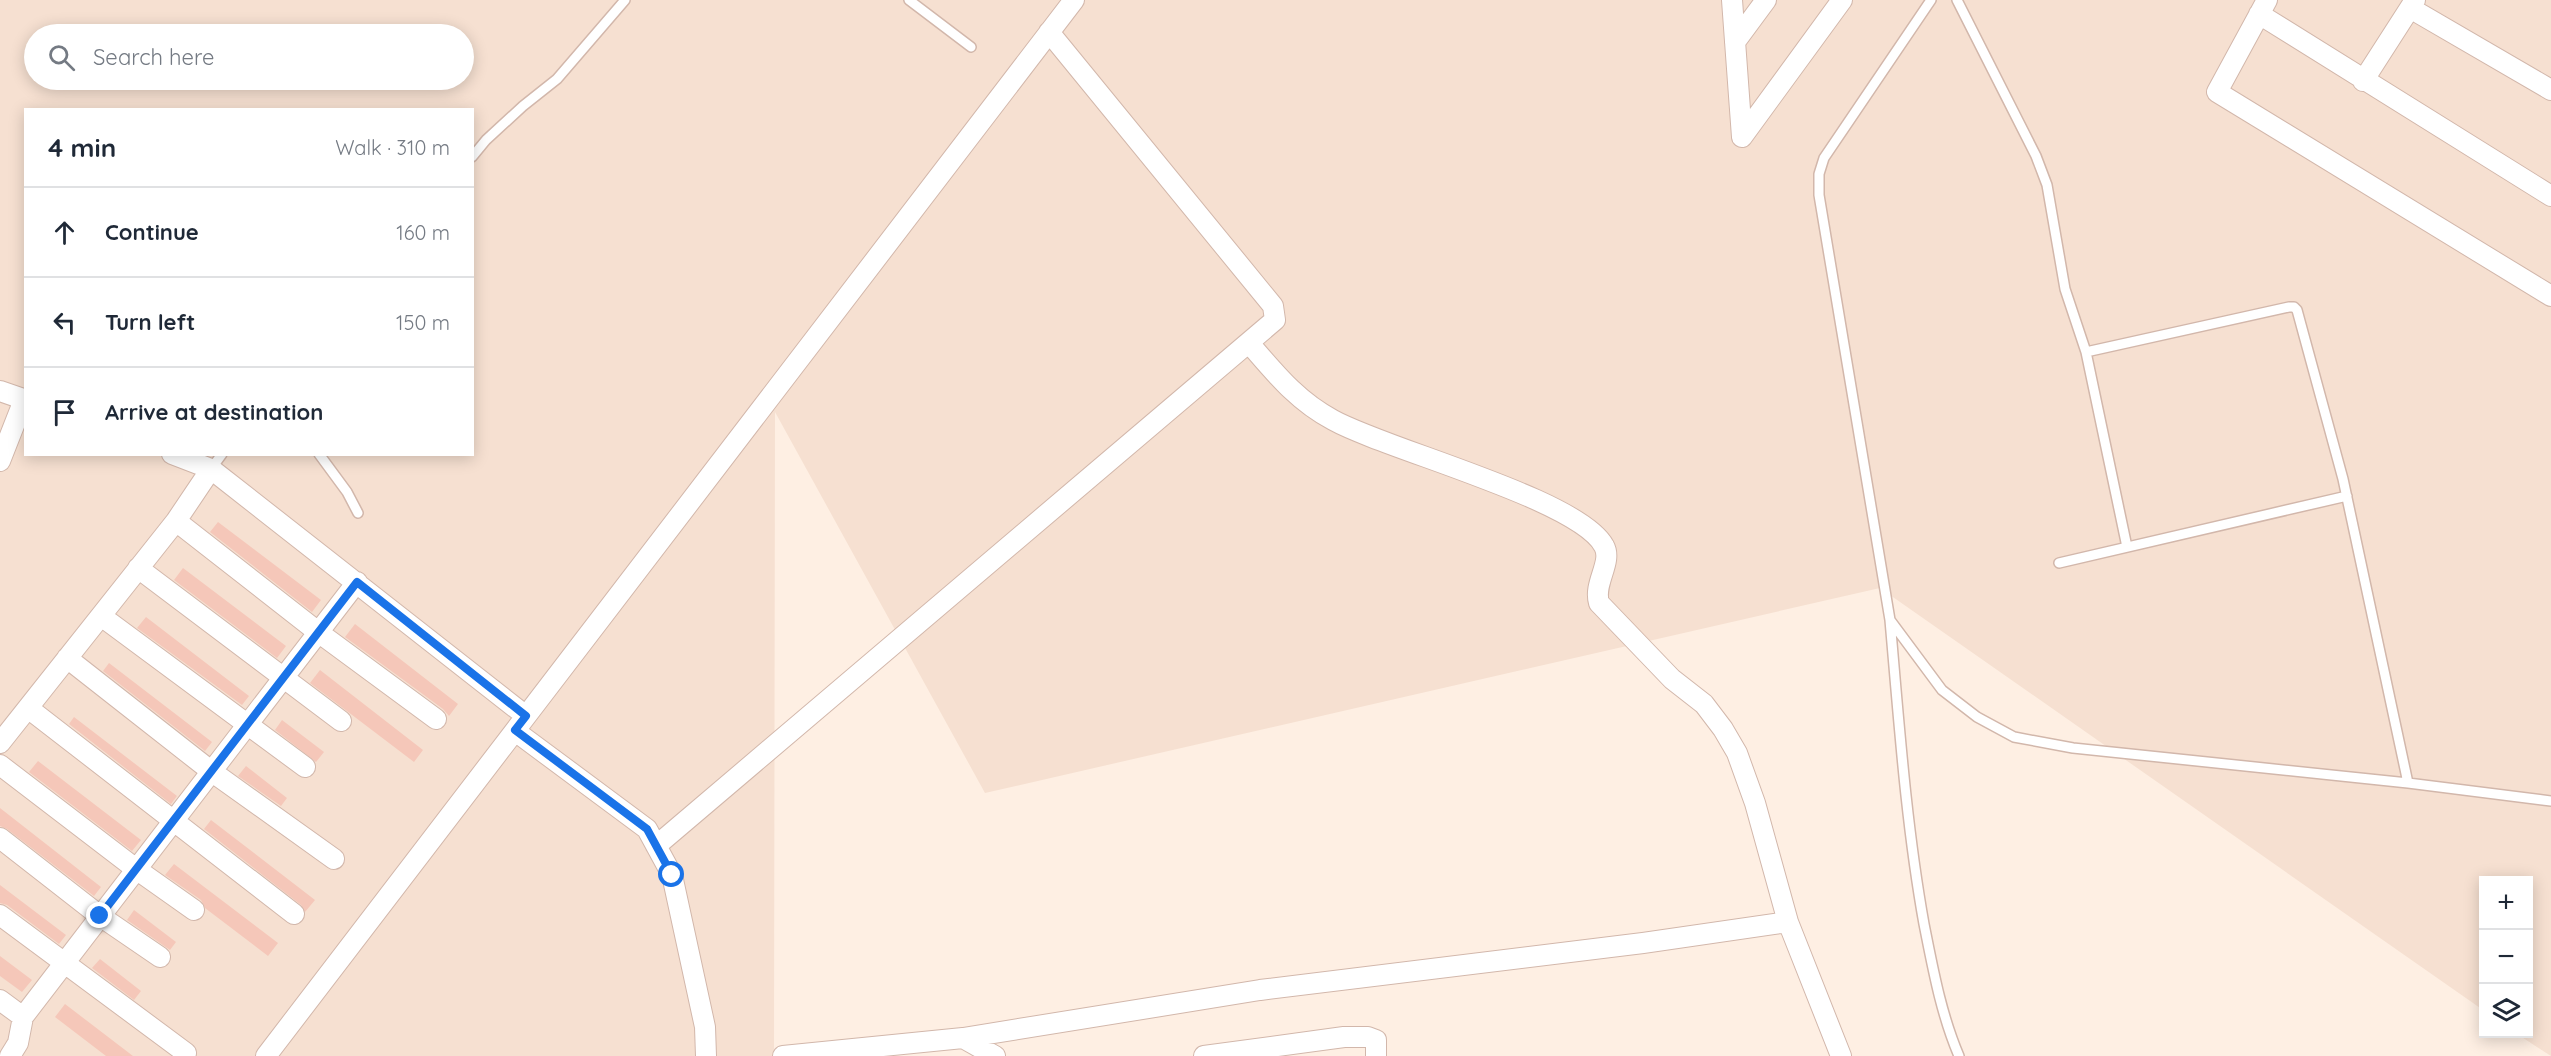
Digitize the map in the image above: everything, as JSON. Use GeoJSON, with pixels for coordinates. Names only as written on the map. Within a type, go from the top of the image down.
{"type":"FeatureCollection","features":[{"type":"Feature","properties":{"kind":"street"},"geometry":{"type":"LineString","coordinates":[[266,1056],[1074,0]]}},
{"type":"Feature","properties":{"kind":"street"},"geometry":{"type":"LineString","coordinates":[[1732,0],[1742,137],[1842,0]]}},
{"type":"Feature","properties":{"kind":"street"},"geometry":{"type":"LineString","coordinates":[[1735,42],[1766,0]]}},
{"type":"Feature","properties":{"kind":"street"},"geometry":{"type":"LineString","coordinates":[[2363,81],[2413,4],[2551,90]]}},
{"type":"Feature","properties":{"kind":"street"},"geometry":{"type":"LineString","coordinates":[[2551,196],[2363,81],[2263,7],[2217,92],[2551,296]]}},
{"type":"Feature","properties":{"kind":"street"},"geometry":{"type":"LineString","coordinates":[[656,846],[1275,320],[1273,306],[1142,142],[1049,32]]}},
{"type":"Feature","properties":{"kind":"street"},"geometry":{"type":"LineString","coordinates":[[1249,343],[1290,391],[1330,418],[1353,430],[1543,504],[1589,529],[1604,547],[1607,557],[1596,592],[1599,603],[1672,679],[1704,704],[1737,753],[1755,803],[1788,922],[1841,1056]]}},
{"type":"Feature","properties":{"kind":"street"},"geometry":{"type":"LineString","coordinates":[[0,391],[24,400]]}},
{"type":"Feature","properties":{"kind":"street"},"geometry":{"type":"LineString","coordinates":[[0,461],[24,402]]}},
{"type":"Feature","properties":{"kind":"street"},"geometry":{"type":"LineString","coordinates":[[183,456],[216,462],[647,829],[672,875],[705,1027],[706,1056]]}},
{"type":"Feature","properties":{"kind":"street"},"geometry":{"type":"LineString","coordinates":[[0,743],[176,521],[216,462]]}},
{"type":"Feature","properties":{"kind":"street"},"geometry":{"type":"LineString","coordinates":[[176,521],[318,632],[436,719]]}},
{"type":"Feature","properties":{"kind":"street"},"geometry":{"type":"LineString","coordinates":[[138,568],[341,721]]}},
{"type":"Feature","properties":{"kind":"street"},"geometry":{"type":"LineString","coordinates":[[10,1056],[18,1044],[23,1017],[357,582]]}},
{"type":"Feature","properties":{"kind":"street"},"geometry":{"type":"LineString","coordinates":[[101,616],[305,767]]}},
{"type":"Feature","properties":{"kind":"street"},"geometry":{"type":"LineString","coordinates":[[67,658],[211,771],[334,859]]}},
{"type":"Feature","properties":{"kind":"street"},"geometry":{"type":"LineString","coordinates":[[28,708],[294,914]]}},
{"type":"Feature","properties":{"kind":"street"},"geometry":{"type":"LineString","coordinates":[[0,765],[136,869],[194,910]]}},
{"type":"Feature","properties":{"kind":"street"},"geometry":{"type":"LineString","coordinates":[[0,838],[100,916],[160,957]]}},
{"type":"Feature","properties":{"kind":"street"},"geometry":{"type":"LineString","coordinates":[[0,915],[63,964],[186,1053]]}},
{"type":"Feature","properties":{"kind":"street"},"geometry":{"type":"LineString","coordinates":[[783,1056],[963,1038],[1260,990],[1788,922]]}},
{"type":"Feature","properties":{"kind":"street"},"geometry":{"type":"LineString","coordinates":[[0,1000],[23,1017]]}},
{"type":"Feature","properties":{"kind":"street"},"geometry":{"type":"LineString","coordinates":[[1204,1056],[1344,1037],[1368,1037],[1376,1040],[1376,1056]]}},
{"type":"Feature","properties":{"kind":"street"},"geometry":{"type":"LineString","coordinates":[[963,1038],[995,1056]]}},
{"type":"Feature","properties":{"kind":"lane"},"geometry":{"type":"LineString","coordinates":[[474,155],[486,140],[523,106],[557,79],[625,0]]}},
{"type":"Feature","properties":{"kind":"lane"},"geometry":{"type":"LineString","coordinates":[[909,0],[971,47]]}},
{"type":"Feature","properties":{"kind":"lane"},"geometry":{"type":"LineString","coordinates":[[1931,0],[1830,149],[1819,174],[1819,195],[1890,620],[1905,795],[1919,896],[1946,1025],[1959,1056]]}},
{"type":"Feature","properties":{"kind":"lane"},"geometry":{"type":"LineString","coordinates":[[1957,0],[2036,156],[2048,185],[2065,289],[2086,352],[2127,547]]}},
{"type":"Feature","properties":{"kind":"lane"},"geometry":{"type":"LineString","coordinates":[[2086,352],[2294,307],[2297,310],[2347,496],[2408,783]]}},
{"type":"Feature","properties":{"kind":"lane"},"geometry":{"type":"LineString","coordinates":[[321,456],[342,484],[358,513]]}},
{"type":"Feature","properties":{"kind":"lane"},"geometry":{"type":"LineString","coordinates":[[2059,562],[2347,496]]}},
{"type":"Feature","properties":{"kind":"lane"},"geometry":{"type":"LineString","coordinates":[[1890,620],[1942,690],[1977,717],[2014,737],[2073,748],[2408,783],[2551,801]]}},
{"type":"Feature","properties":{"kind":"shaded area"},"geometry":{"type":"Polygon","coordinates":[[[0,0],[2551,0],[2551,1056],[2523,1038],[2533,1038],[2533,876],[2479,876],[2479,1007],[1880,588],[985,793],[775,412],[774,1056],[0,1056],[0,0]]]}},
{"type":"Feature","properties":{"kind":"building"},"geometry":{"type":"Polygon","coordinates":[[[218,522],[321,600],[312,612],[210,532],[218,522]]]}},
{"type":"Feature","properties":{"kind":"building"},"geometry":{"type":"Polygon","coordinates":[[[183,568],[286,646],[277,658],[174,580],[183,568]]]}},
{"type":"Feature","properties":{"kind":"building"},"geometry":{"type":"Polygon","coordinates":[[[146,617],[249,696],[242,705],[137,628],[146,617]]]}},
{"type":"Feature","properties":{"kind":"building"},"geometry":{"type":"Polygon","coordinates":[[[355,624],[458,704],[449,716],[443,709],[345,637],[355,624]]]}},
{"type":"Feature","properties":{"kind":"building"},"geometry":{"type":"Polygon","coordinates":[[[109,663],[212,742],[205,751],[103,671],[109,663]]]}},
{"type":"Feature","properties":{"kind":"building"},"geometry":{"type":"Polygon","coordinates":[[[320,670],[423,750],[414,762],[310,683],[320,670]]]}},
{"type":"Feature","properties":{"kind":"building"},"geometry":{"type":"Polygon","coordinates":[[[74,717],[177,796],[171,804],[69,724],[74,717]]]}},
{"type":"Feature","properties":{"kind":"building"},"geometry":{"type":"Polygon","coordinates":[[[282,720],[324,752],[316,762],[275,730],[282,720]]]}},
{"type":"Feature","properties":{"kind":"building"},"geometry":{"type":"Polygon","coordinates":[[[38,761],[141,840],[132,851],[29,772],[38,761]]]}},
{"type":"Feature","properties":{"kind":"building"},"geometry":{"type":"Polygon","coordinates":[[[246,766],[287,798],[281,806],[238,776],[246,766]]]}},
{"type":"Feature","properties":{"kind":"building"},"geometry":{"type":"Polygon","coordinates":[[[0,808],[101,887],[94,896],[0,826],[0,808]]]}},
{"type":"Feature","properties":{"kind":"building"},"geometry":{"type":"Polygon","coordinates":[[[211,820],[315,900],[305,912],[301,905],[204,829],[211,820]]]}},
{"type":"Feature","properties":{"kind":"building"},"geometry":{"type":"Polygon","coordinates":[[[174,864],[278,943],[268,956],[205,908],[201,900],[165,875],[174,864]]]}},
{"type":"Feature","properties":{"kind":"building"},"geometry":{"type":"Polygon","coordinates":[[[0,885],[66,935],[59,944],[7,905],[0,903],[0,885]]]}},
{"type":"Feature","properties":{"kind":"building"},"geometry":{"type":"Polygon","coordinates":[[[134,910],[176,942],[170,950],[127,920],[134,910]]]}},
{"type":"Feature","properties":{"kind":"building"},"geometry":{"type":"Polygon","coordinates":[[[0,956],[32,980],[22,992],[0,976],[0,956]]]}},
{"type":"Feature","properties":{"kind":"building"},"geometry":{"type":"Polygon","coordinates":[[[100,959],[141,991],[134,1000],[92,968],[100,959]]]}},
{"type":"Feature","properties":{"kind":"building"},"geometry":{"type":"Polygon","coordinates":[[[65,1004],[133,1056],[106,1056],[55,1017],[65,1004]]]}},
{"type":"Feature","properties":{"kind":"route"},"geometry":{"type":"LineString","coordinates":[[100,916],[357,582],[526,716],[515,730],[647,829],[672,875]]}}]}
